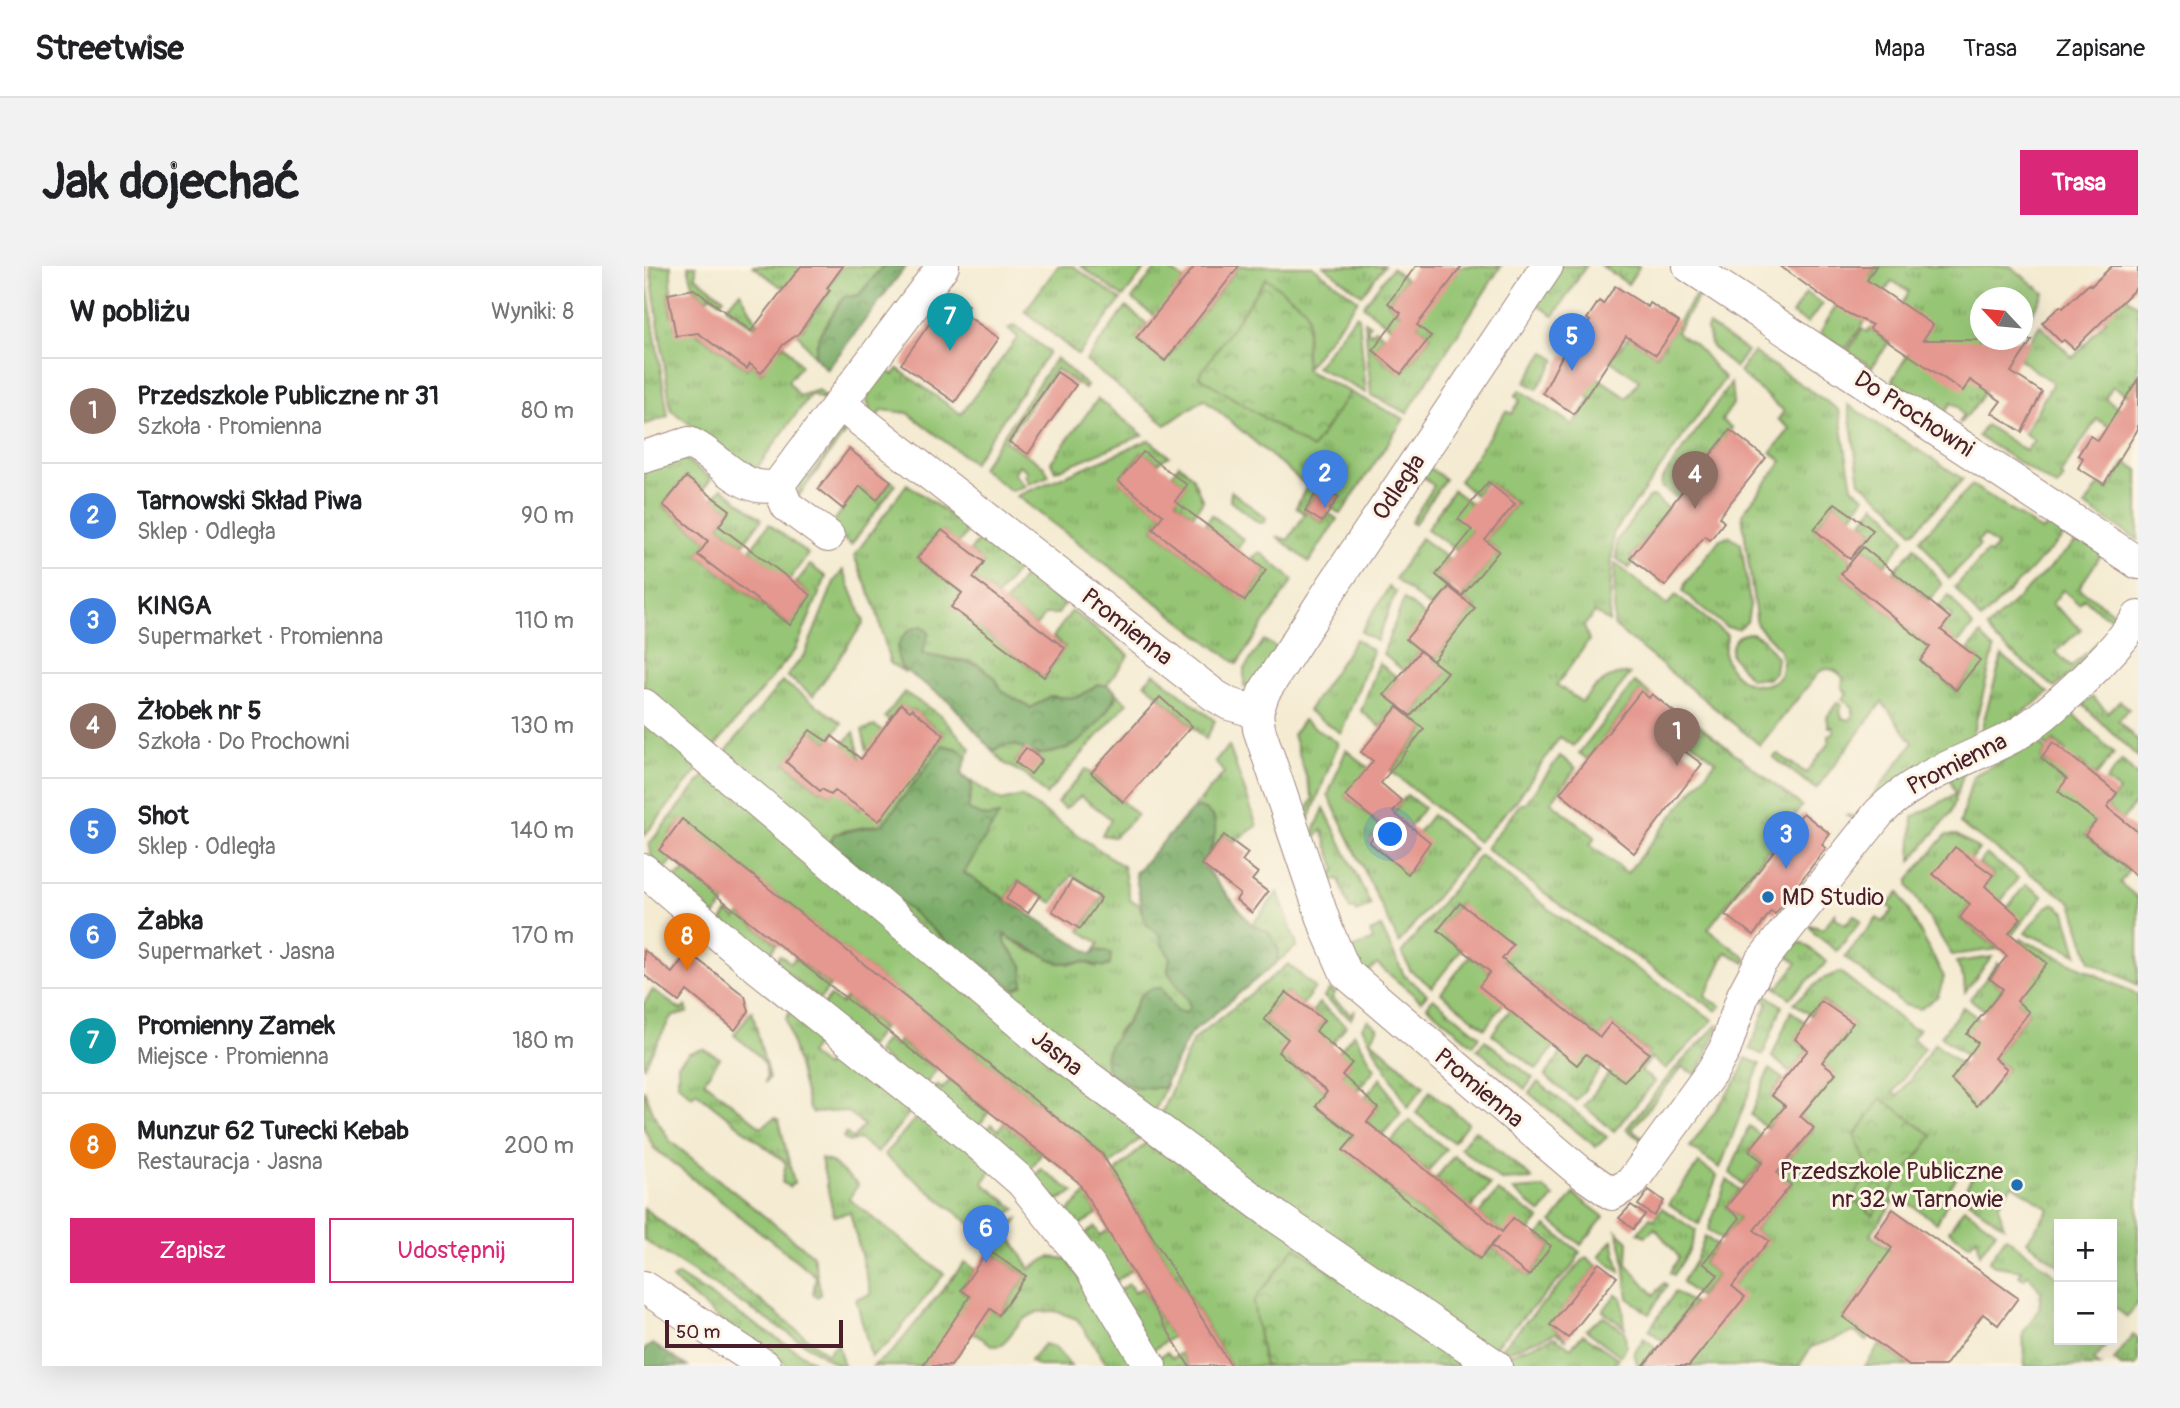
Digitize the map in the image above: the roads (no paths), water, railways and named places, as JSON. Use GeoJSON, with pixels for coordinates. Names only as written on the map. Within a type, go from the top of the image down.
{"type":"FeatureCollection","features":[{"type":"Feature","properties":{"kind":"street"},"geometry":{"type":"LineString","coordinates":[[644,457],[689,443],[742,480],[757,487],[778,485],[841,405],[943,266]]}},
{"type":"Feature","properties":{"kind":"street","name":"Odległa"},"geometry":{"type":"LineString","coordinates":[[1256,712],[1264,692],[1332,587],[1547,266]]}},
{"type":"Feature","properties":{"kind":"street","name":"Do Prochowni"},"geometry":{"type":"LineString","coordinates":[[1689,266],[2138,563]]}},
{"type":"Feature","properties":{"kind":"street","name":"Promienna"},"geometry":{"type":"LineString","coordinates":[[841,405],[1214,695],[1229,704],[1256,712],[1259,729],[1327,930],[1346,973],[1558,1154],[1603,1190],[1612,1194],[1631,1183],[1713,1070],[1725,1049],[1751,976],[1879,813],[1898,794],[1919,781],[2032,724],[2110,653],[2138,617]]}},
{"type":"Feature","properties":{"kind":"street"},"geometry":{"type":"LineString","coordinates":[[778,485],[787,506],[828,536]]}},
{"type":"Feature","properties":{"kind":"street","name":"Jasna"},"geometry":{"type":"LineString","coordinates":[[644,705],[1052,1050],[1277,1217],[1496,1366]]}},
{"type":"Feature","properties":{"kind":"street"},"geometry":{"type":"LineString","coordinates":[[644,870],[746,958],[974,1140],[1022,1182],[1090,1267],[1150,1366]]}},
{"type":"Feature","properties":{"kind":"street"},"geometry":{"type":"LineString","coordinates":[[644,1287],[765,1366]]}},
{"type":"Feature","properties":{"kind":"place","name":"Promienny Zamek"},"geometry":{"type":"Point","coordinates":[950,351]}},
{"type":"Feature","properties":{"kind":"place","name":"Shot"},"geometry":{"type":"Point","coordinates":[1572,371]}},
{"type":"Feature","properties":{"kind":"place","name":"Tarnowski Skład Piwa"},"geometry":{"type":"Point","coordinates":[1325,508]}},
{"type":"Feature","properties":{"kind":"place","name":"Żłobek nr 5"},"geometry":{"type":"Point","coordinates":[1695,509]}},
{"type":"Feature","properties":{"kind":"place","name":"Przedszkole Publiczne nr 31"},"geometry":{"type":"Point","coordinates":[1677,766]}},
{"type":"Feature","properties":{"kind":"place","name":"KINGA"},"geometry":{"type":"Point","coordinates":[1786,869]}},
{"type":"Feature","properties":{"kind":"place","name":"MD Studio"},"geometry":{"type":"Point","coordinates":[1768,897]}},
{"type":"Feature","properties":{"kind":"place","name":"Munzur 62 Turecki Kebab"},"geometry":{"type":"Point","coordinates":[687,971]}},
{"type":"Feature","properties":{"kind":"place","name":"Przedszkole Publiczne nr 32 w Tarnowie"},"geometry":{"type":"Point","coordinates":[2017,1185]}},
{"type":"Feature","properties":{"kind":"place","name":"Żabka"},"geometry":{"type":"Point","coordinates":[986,1263]}}]}
